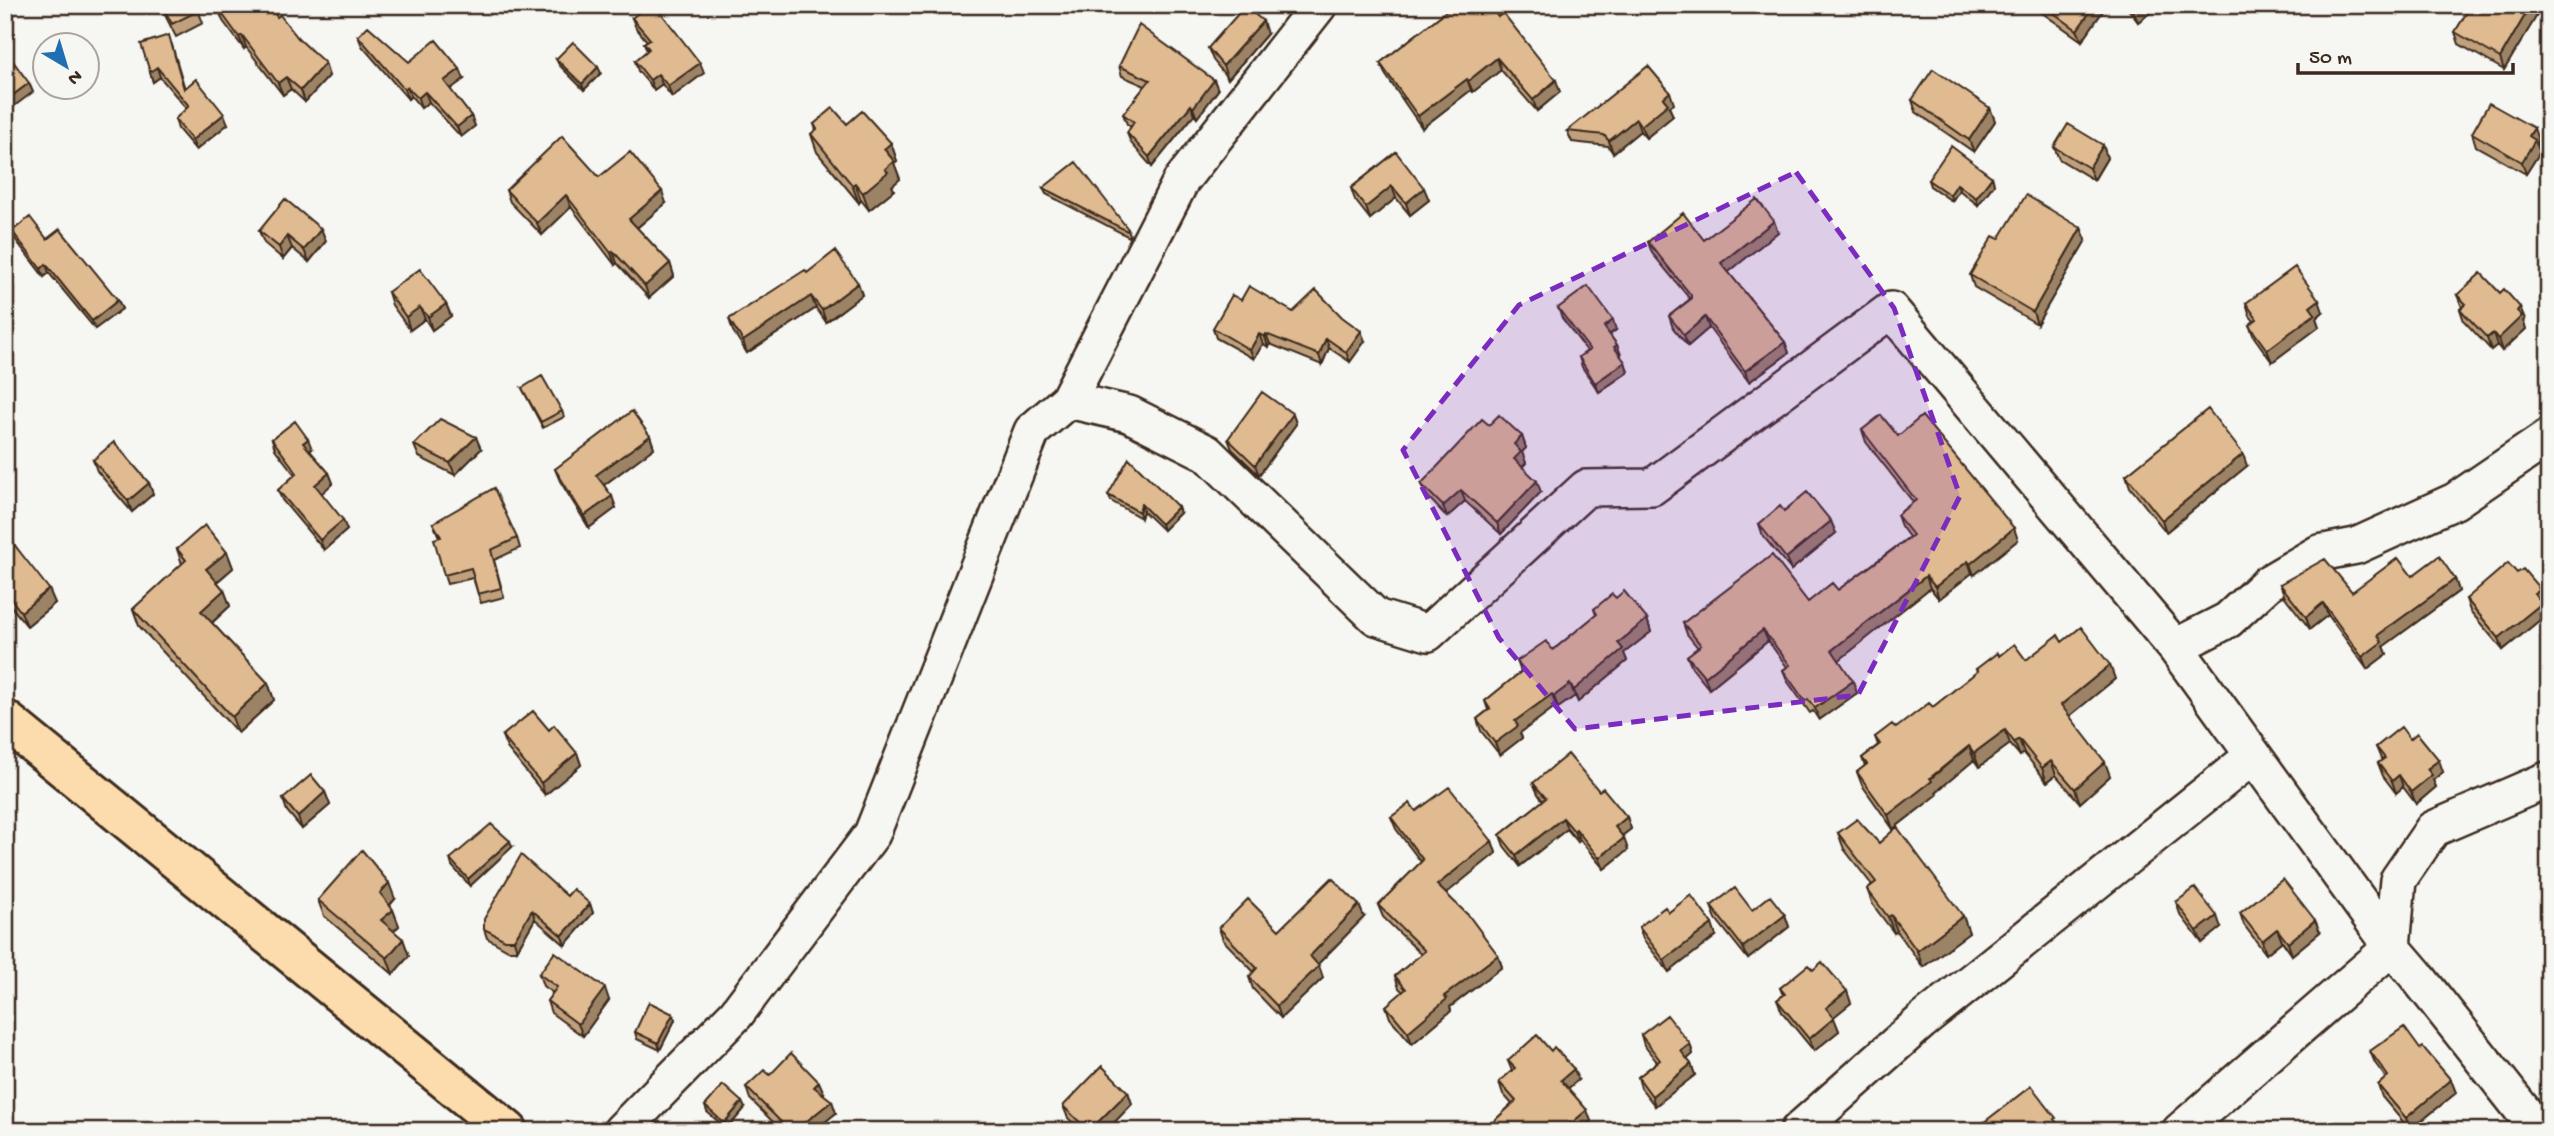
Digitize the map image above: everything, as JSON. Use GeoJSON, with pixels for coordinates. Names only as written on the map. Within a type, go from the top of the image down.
{"type":"FeatureCollection","features":[{"type":"Feature","properties":{"kind":"main road"},"geometry":{"type":"LineString","coordinates":[[5,720],[508,1131]]}},
{"type":"Feature","properties":{"kind":"street"},"geometry":{"type":"LineString","coordinates":[[621,1131],[736,1014],[872,834],[1032,431],[1068,400],[1181,181],[1319,5]]}},
{"type":"Feature","properties":{"kind":"street"},"geometry":{"type":"LineString","coordinates":[[1068,400],[1129,414],[1207,453],[1376,617],[1428,633],[1586,488],[1652,487],[1891,310],[2175,647],[2392,947],[2539,1131]]}},
{"type":"Feature","properties":{"kind":"street"},"geometry":{"type":"LineString","coordinates":[[2175,647],[2228,620],[2268,583],[2319,553],[2356,545],[2455,501],[2549,437]]}},
{"type":"Feature","properties":{"kind":"street"},"geometry":{"type":"LineString","coordinates":[[1798,1131],[1921,1022],[2253,756]]}},
{"type":"Feature","properties":{"kind":"street"},"geometry":{"type":"LineString","coordinates":[[2180,1131],[2392,947],[2398,880],[2433,829],[2549,779]]}},
{"type":"Feature","properties":{"kind":"highlighted area"},"geometry":{"type":"Polygon","coordinates":[[[1796,172],[1894,308],[1960,496],[1858,695],[1575,729],[1499,638],[1403,450],[1519,305],[1796,172]]]}},
{"type":"Feature","properties":{"kind":"building"},"geometry":{"type":"Polygon","coordinates":[[[162,5],[196,5],[198,11],[172,24],[162,5]]]}},
{"type":"Feature","properties":{"kind":"building"},"geometry":{"type":"Polygon","coordinates":[[[222,5],[269,5],[277,17],[280,15],[298,38],[325,63],[301,90],[286,77],[278,83],[218,8],[222,5]]]}},
{"type":"Feature","properties":{"kind":"building"},"geometry":{"type":"Polygon","coordinates":[[[647,5],[655,5],[700,63],[668,86],[658,74],[650,80],[635,61],[649,49],[644,43],[650,39],[632,18],[647,5]]]}},
{"type":"Feature","properties":{"kind":"building"},"geometry":{"type":"Polygon","coordinates":[[[1454,5],[1489,5],[1498,17],[1503,13],[1556,80],[1533,100],[1497,58],[1418,116],[1380,63],[1454,5]]]}},
{"type":"Feature","properties":{"kind":"building"},"geometry":{"type":"Polygon","coordinates":[[[2043,5],[2095,5],[2077,30],[2043,5]]]}},
{"type":"Feature","properties":{"kind":"building"},"geometry":{"type":"Polygon","coordinates":[[[2129,5],[2141,5],[2133,11],[2129,5]]]}},
{"type":"Feature","properties":{"kind":"building"},"geometry":{"type":"Polygon","coordinates":[[[2471,5],[2484,11],[2487,5],[2531,5],[2500,58],[2455,32],[2471,5]]]}},
{"type":"Feature","properties":{"kind":"building"},"geometry":{"type":"Polygon","coordinates":[[[1245,6],[1263,21],[1223,66],[1208,48],[1245,6]]]}},
{"type":"Feature","properties":{"kind":"building"},"geometry":{"type":"Polygon","coordinates":[[[1139,25],[1214,80],[1149,157],[1127,133],[1134,122],[1123,114],[1150,80],[1119,66],[1139,25]]]}},
{"type":"Feature","properties":{"kind":"building"},"geometry":{"type":"Polygon","coordinates":[[[368,26],[409,62],[436,40],[460,69],[444,81],[471,116],[457,127],[425,92],[418,98],[407,87],[404,89],[358,36],[368,26]]]}},
{"type":"Feature","properties":{"kind":"building"},"geometry":{"type":"Polygon","coordinates":[[[169,35],[184,89],[196,79],[224,114],[192,140],[175,119],[189,106],[157,67],[150,72],[141,44],[169,35]]]}},
{"type":"Feature","properties":{"kind":"building"},"geometry":{"type":"Polygon","coordinates":[[[573,42],[598,67],[582,84],[556,59],[573,42]]]}},
{"type":"Feature","properties":{"kind":"building"},"geometry":{"type":"Polygon","coordinates":[[[10,57],[29,83],[5,101],[5,61],[10,57]]]}},
{"type":"Feature","properties":{"kind":"building"},"geometry":{"type":"Polygon","coordinates":[[[1648,66],[1670,92],[1663,98],[1668,104],[1641,126],[1636,119],[1609,141],[1604,135],[1567,131],[1648,66]]]}},
{"type":"Feature","properties":{"kind":"building"},"geometry":{"type":"Polygon","coordinates":[[[1933,69],[1990,108],[1969,140],[1912,100],[1933,69]]]}},
{"type":"Feature","properties":{"kind":"building"},"geometry":{"type":"Polygon","coordinates":[[[2489,103],[2534,128],[2529,136],[2535,140],[2522,162],[2472,133],[2489,103]]]}},
{"type":"Feature","properties":{"kind":"building"},"geometry":{"type":"Polygon","coordinates":[[[833,108],[847,124],[862,111],[891,143],[884,149],[894,161],[885,169],[888,172],[863,193],[855,183],[852,185],[811,134],[817,129],[814,124],[833,108]]]}},
{"type":"Feature","properties":{"kind":"building"},"geometry":{"type":"Polygon","coordinates":[[[2068,124],[2103,145],[2089,168],[2054,147],[2068,124]]]}},
{"type":"Feature","properties":{"kind":"building"},"geometry":{"type":"Polygon","coordinates":[[[562,136],[599,177],[630,152],[662,191],[629,219],[670,263],[645,286],[613,251],[611,253],[566,195],[537,223],[506,190],[562,136]]]}},
{"type":"Feature","properties":{"kind":"building"},"geometry":{"type":"Polygon","coordinates":[[[1951,146],[1992,177],[1976,198],[1957,184],[1950,195],[1928,180],[1951,146]]]}},
{"type":"Feature","properties":{"kind":"building"},"geometry":{"type":"Polygon","coordinates":[[[1396,152],[1424,188],[1406,203],[1392,186],[1366,207],[1351,188],[1396,152]]]}},
{"type":"Feature","properties":{"kind":"building"},"geometry":{"type":"Polygon","coordinates":[[[1076,162],[1128,229],[1127,231],[1043,188],[1076,162]]]}},
{"type":"Feature","properties":{"kind":"building"},"geometry":{"type":"Polygon","coordinates":[[[2026,195],[2081,228],[2033,312],[1970,275],[1993,236],[1999,239],[2026,195]]]}},
{"type":"Feature","properties":{"kind":"building"},"geometry":{"type":"Polygon","coordinates":[[[285,199],[321,229],[304,250],[287,236],[279,247],[259,231],[285,199]]]}},
{"type":"Feature","properties":{"kind":"building"},"geometry":{"type":"Polygon","coordinates":[[[1757,199],[1774,221],[1721,263],[1785,342],[1745,371],[1705,317],[1684,335],[1669,316],[1691,299],[1691,295],[1648,242],[1683,213],[1704,240],[1757,199]]]}},
{"type":"Feature","properties":{"kind":"building"},"geometry":{"type":"Polygon","coordinates":[[[30,217],[47,239],[60,229],[118,300],[92,321],[46,264],[41,269],[12,231],[30,217]]]}},
{"type":"Feature","properties":{"kind":"building"},"geometry":{"type":"Polygon","coordinates":[[[835,251],[858,283],[822,310],[811,296],[743,341],[729,319],[805,270],[807,273],[835,251]]]}},
{"type":"Feature","properties":{"kind":"building"},"geometry":{"type":"Polygon","coordinates":[[[2295,267],[2319,300],[2310,307],[2315,314],[2267,350],[2249,325],[2257,319],[2246,303],[2295,267]]]}},
{"type":"Feature","properties":{"kind":"building"},"geometry":{"type":"Polygon","coordinates":[[[420,269],[446,304],[428,317],[420,307],[406,317],[388,292],[420,269]]]}},
{"type":"Feature","properties":{"kind":"building"},"geometry":{"type":"Polygon","coordinates":[[[2481,273],[2500,293],[2504,289],[2520,307],[2517,311],[2522,316],[2498,339],[2493,333],[2487,338],[2460,309],[2466,304],[2457,295],[2481,273]]]}},
{"type":"Feature","properties":{"kind":"building"},"geometry":{"type":"Polygon","coordinates":[[[1249,286],[1293,312],[1316,290],[1342,317],[1361,331],[1346,352],[1326,338],[1319,355],[1266,334],[1265,337],[1259,334],[1250,350],[1213,328],[1232,295],[1241,300],[1249,286]]]}},
{"type":"Feature","properties":{"kind":"building"},"geometry":{"type":"Polygon","coordinates":[[[1588,286],[1613,320],[1604,327],[1625,362],[1595,383],[1579,357],[1590,350],[1558,308],[1588,286]]]}},
{"type":"Feature","properties":{"kind":"building"},"geometry":{"type":"Polygon","coordinates":[[[542,376],[562,411],[541,422],[522,388],[542,376]]]}},
{"type":"Feature","properties":{"kind":"building"},"geometry":{"type":"Polygon","coordinates":[[[1262,392],[1293,414],[1255,465],[1228,439],[1262,392]]]}},
{"type":"Feature","properties":{"kind":"building"},"geometry":{"type":"Polygon","coordinates":[[[2208,409],[2243,454],[2162,520],[2126,475],[2208,409]]]}},
{"type":"Feature","properties":{"kind":"building"},"geometry":{"type":"Polygon","coordinates":[[[632,411],[650,436],[596,475],[612,496],[584,516],[555,469],[632,411]]]}},
{"type":"Feature","properties":{"kind":"building"},"geometry":{"type":"Polygon","coordinates":[[[1499,415],[1522,436],[1514,444],[1521,452],[1514,459],[1537,481],[1497,523],[1461,490],[1443,506],[1421,484],[1482,419],[1489,425],[1499,415]]]}},
{"type":"Feature","properties":{"kind":"building"},"geometry":{"type":"Polygon","coordinates":[[[1881,415],[1898,436],[1922,416],[2014,528],[1970,564],[1968,561],[1935,587],[1926,576],[1832,650],[1853,681],[1815,708],[1808,699],[1805,701],[1783,670],[1790,665],[1763,630],[1705,677],[1687,656],[1701,645],[1683,623],[1772,555],[1808,602],[1832,583],[1838,590],[1913,535],[1897,515],[1916,500],[1862,430],[1881,415]]]}},
{"type":"Feature","properties":{"kind":"building"},"geometry":{"type":"Polygon","coordinates":[[[440,419],[476,437],[450,463],[414,445],[440,419]]]}},
{"type":"Feature","properties":{"kind":"building"},"geometry":{"type":"Polygon","coordinates":[[[295,421],[308,439],[303,443],[329,473],[315,485],[343,520],[320,540],[278,490],[297,473],[272,439],[295,421]]]}},
{"type":"Feature","properties":{"kind":"building"},"geometry":{"type":"Polygon","coordinates":[[[114,442],[149,483],[128,501],[93,460],[114,442]]]}},
{"type":"Feature","properties":{"kind":"building"},"geometry":{"type":"Polygon","coordinates":[[[1129,458],[1178,507],[1161,524],[1141,504],[1139,512],[1108,495],[1129,458]]]}},
{"type":"Feature","properties":{"kind":"building"},"geometry":{"type":"Polygon","coordinates":[[[494,488],[517,538],[491,550],[501,588],[478,594],[471,568],[444,575],[434,539],[441,537],[433,523],[494,488]]]}},
{"type":"Feature","properties":{"kind":"building"},"geometry":{"type":"Polygon","coordinates":[[[1807,492],[1831,521],[1786,558],[1759,524],[1780,506],[1784,511],[1807,492]]]}},
{"type":"Feature","properties":{"kind":"building"},"geometry":{"type":"Polygon","coordinates":[[[205,525],[227,552],[206,569],[224,590],[201,611],[268,683],[232,717],[133,609],[186,560],[177,549],[205,525]]]}},
{"type":"Feature","properties":{"kind":"building"},"geometry":{"type":"Polygon","coordinates":[[[5,533],[49,589],[21,612],[5,591],[5,533]]]}},
{"type":"Feature","properties":{"kind":"building"},"geometry":{"type":"Polygon","coordinates":[[[2439,556],[2455,579],[2378,635],[2382,642],[2362,657],[2323,603],[2306,617],[2280,584],[2325,559],[2352,592],[2398,558],[2412,576],[2439,556]]]}},
{"type":"Feature","properties":{"kind":"building"},"geometry":{"type":"Polygon","coordinates":[[[2508,563],[2517,573],[2523,569],[2540,589],[2534,593],[2542,603],[2499,638],[2466,599],[2508,563]]]}},
{"type":"Feature","properties":{"kind":"building"},"geometry":{"type":"Polygon","coordinates":[[[1624,591],[1647,619],[1618,643],[1623,649],[1574,690],[1570,684],[1515,721],[1518,726],[1495,743],[1477,719],[1490,709],[1485,701],[1523,670],[1517,661],[1546,641],[1553,650],[1597,614],[1594,609],[1612,594],[1616,598],[1624,591]]]}},
{"type":"Feature","properties":{"kind":"building"},"geometry":{"type":"Polygon","coordinates":[[[2081,627],[2110,665],[2061,705],[2105,762],[2075,789],[2051,761],[2042,768],[2019,739],[2014,742],[2005,730],[1974,753],[1969,746],[1930,778],[1932,781],[1888,815],[1857,772],[1867,764],[1862,758],[1880,744],[1875,737],[1892,724],[1896,728],[1929,703],[1933,707],[1997,653],[1999,656],[2014,644],[2026,660],[2058,635],[2062,642],[2081,627]]]}},
{"type":"Feature","properties":{"kind":"building"},"geometry":{"type":"Polygon","coordinates":[[[533,711],[549,730],[554,725],[577,753],[541,783],[502,736],[533,711]]]}},
{"type":"Feature","properties":{"kind":"building"},"geometry":{"type":"Polygon","coordinates":[[[2401,727],[2410,739],[2417,733],[2439,760],[2427,769],[2432,775],[2411,792],[2399,775],[2392,781],[2378,763],[2385,758],[2376,747],[2401,727]]]}},
{"type":"Feature","properties":{"kind":"building"},"geometry":{"type":"Polygon","coordinates":[[[1568,754],[1599,791],[1603,788],[1627,817],[1615,827],[1624,838],[1599,858],[1576,829],[1574,831],[1563,818],[1516,855],[1500,835],[1546,798],[1533,783],[1568,754]]]}},
{"type":"Feature","properties":{"kind":"building"},"geometry":{"type":"Polygon","coordinates":[[[311,775],[325,792],[298,817],[283,799],[311,775]]]}},
{"type":"Feature","properties":{"kind":"building"},"geometry":{"type":"Polygon","coordinates":[[[1449,787],[1492,841],[1437,885],[1469,916],[1498,955],[1444,996],[1447,999],[1408,1032],[1386,1006],[1406,989],[1395,976],[1425,951],[1378,905],[1423,860],[1391,817],[1410,803],[1416,811],[1449,787]]]}},
{"type":"Feature","properties":{"kind":"building"},"geometry":{"type":"Polygon","coordinates":[[[1857,819],[1879,843],[1897,827],[1963,916],[1917,951],[1891,915],[1888,917],[1867,889],[1876,882],[1838,833],[1857,819]]]}},
{"type":"Feature","properties":{"kind":"building"},"geometry":{"type":"Polygon","coordinates":[[[491,824],[510,841],[468,879],[450,859],[491,824]]]}},
{"type":"Feature","properties":{"kind":"building"},"geometry":{"type":"Polygon","coordinates":[[[362,850],[389,883],[380,893],[393,910],[381,920],[403,939],[387,958],[318,900],[362,850]]]}},
{"type":"Feature","properties":{"kind":"building"},"geometry":{"type":"Polygon","coordinates":[[[521,855],[567,896],[573,889],[590,904],[562,936],[532,910],[514,940],[505,940],[484,929],[484,919],[521,855]]]}},
{"type":"Feature","properties":{"kind":"building"},"geometry":{"type":"Polygon","coordinates":[[[1332,878],[1359,905],[1310,956],[1319,966],[1277,1006],[1249,977],[1257,968],[1219,928],[1248,899],[1279,930],[1332,878]]]}},
{"type":"Feature","properties":{"kind":"building"},"geometry":{"type":"Polygon","coordinates":[[[2283,879],[2315,920],[2288,943],[2277,929],[2262,941],[2240,913],[2283,879]]]}},
{"type":"Feature","properties":{"kind":"building"},"geometry":{"type":"Polygon","coordinates":[[[1735,888],[1752,910],[1770,896],[1785,915],[1743,947],[1711,906],[1735,888]]]}},
{"type":"Feature","properties":{"kind":"building"},"geometry":{"type":"Polygon","coordinates":[[[2195,888],[2217,916],[2197,931],[2176,902],[2195,888]]]}},
{"type":"Feature","properties":{"kind":"building"},"geometry":{"type":"Polygon","coordinates":[[[1691,895],[1712,924],[1664,960],[1639,927],[1665,907],[1669,912],[1691,895]]]}},
{"type":"Feature","properties":{"kind":"building"},"geometry":{"type":"Polygon","coordinates":[[[555,952],[605,988],[578,1024],[547,1001],[557,987],[539,974],[555,952]]]}},
{"type":"Feature","properties":{"kind":"building"},"geometry":{"type":"Polygon","coordinates":[[[1822,962],[1847,991],[1826,1008],[1834,1018],[1809,1039],[1777,1000],[1785,994],[1780,988],[1808,965],[1813,970],[1822,962]]]}},
{"type":"Feature","properties":{"kind":"building"},"geometry":{"type":"Polygon","coordinates":[[[649,1002],[673,1014],[658,1043],[635,1032],[649,1002]]]}},
{"type":"Feature","properties":{"kind":"building"},"geometry":{"type":"Polygon","coordinates":[[[1667,1015],[1690,1044],[1681,1051],[1691,1064],[1652,1096],[1638,1077],[1660,1060],[1641,1035],[1667,1015]]]}},
{"type":"Feature","properties":{"kind":"building"},"geometry":{"type":"Polygon","coordinates":[[[2404,1027],[2420,1049],[2423,1047],[2451,1080],[2406,1118],[2378,1085],[2388,1076],[2370,1051],[2404,1027]]]}},
{"type":"Feature","properties":{"kind":"building"},"geometry":{"type":"Polygon","coordinates":[[[1537,1035],[1551,1051],[1554,1047],[1574,1069],[1561,1080],[1587,1110],[1562,1131],[1501,1131],[1493,1122],[1516,1101],[1499,1082],[1515,1068],[1508,1061],[1537,1035]]]}},
{"type":"Feature","properties":{"kind":"building"},"geometry":{"type":"Polygon","coordinates":[[[791,1053],[819,1082],[814,1087],[832,1101],[794,1131],[790,1131],[746,1087],[764,1070],[770,1075],[791,1053]]]}},
{"type":"Feature","properties":{"kind":"building"},"geometry":{"type":"Polygon","coordinates":[[[1102,1066],[1128,1092],[1089,1131],[1063,1106],[1102,1066]]]}},
{"type":"Feature","properties":{"kind":"building"},"geometry":{"type":"Polygon","coordinates":[[[723,1085],[742,1102],[724,1123],[705,1106],[723,1085]]]}},
{"type":"Feature","properties":{"kind":"building"},"geometry":{"type":"Polygon","coordinates":[[[2031,1086],[2063,1131],[1982,1131],[1986,1128],[1983,1123],[2031,1086]]]}}]}
